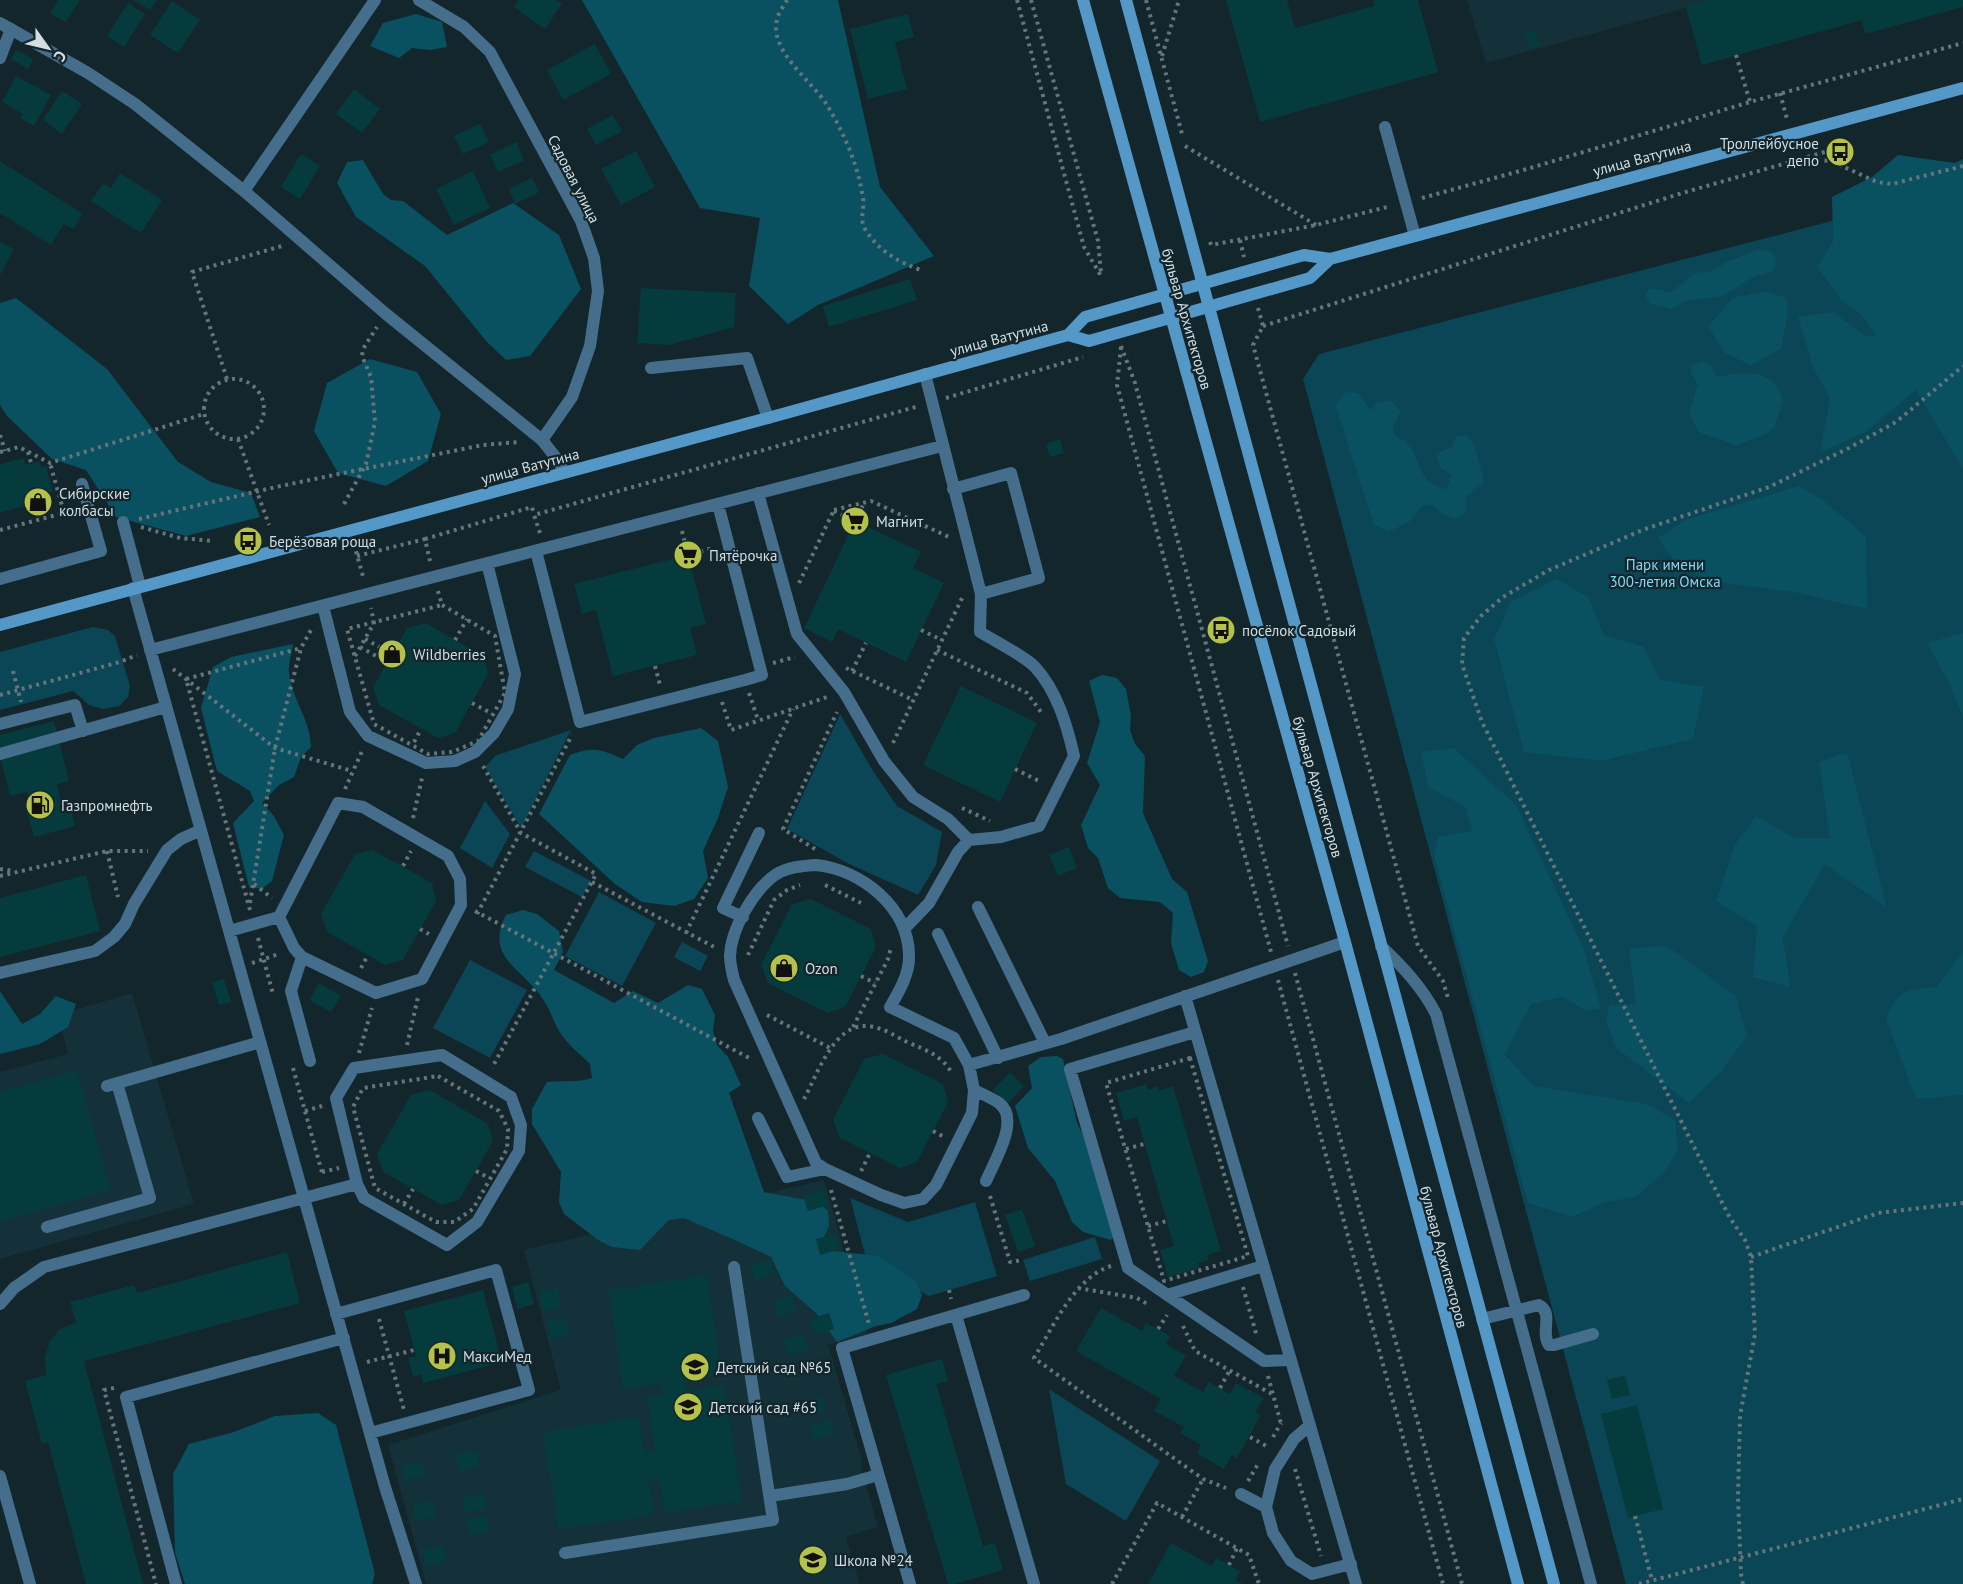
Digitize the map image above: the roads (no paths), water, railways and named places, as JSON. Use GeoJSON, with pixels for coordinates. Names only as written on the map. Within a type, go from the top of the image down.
{"type":"FeatureCollection","features":[{"type":"Feature","properties":{"kind":"main road","name":"бульвар Архитекторов"},"geometry":{"type":"LineString","coordinates":[[1083,0],[1345,942],[1518,1584]]}},
{"type":"Feature","properties":{"kind":"main road","name":"бульвар Архитекторов"},"geometry":{"type":"LineString","coordinates":[[1126,0],[1554,1584]]}},
{"type":"Feature","properties":{"kind":"main road","name":"улица Ватутина"},"geometry":{"type":"LineString","coordinates":[[1068,335],[1085,317],[1304,255],[1330,259],[1963,88]]}},
{"type":"Feature","properties":{"kind":"main road","name":"улица Ватутина"},"geometry":{"type":"LineString","coordinates":[[0,625],[1068,335],[1089,341],[1310,278],[1330,259]]}},
{"type":"Feature","properties":{"kind":"street"},"geometry":{"type":"LineString","coordinates":[[244,191],[375,0]]}},
{"type":"Feature","properties":{"kind":"street","name":"Садовая улица"},"geometry":{"type":"LineString","coordinates":[[419,0],[464,27],[490,52],[581,221],[594,258],[598,291],[590,346],[572,397],[542,440]]}},
{"type":"Feature","properties":{"kind":"street"},"geometry":{"type":"LineString","coordinates":[[0,58],[6,26],[88,72],[135,104],[244,191],[386,314],[542,440],[564,472]]}},
{"type":"Feature","properties":{"kind":"street"},"geometry":{"type":"LineString","coordinates":[[1386,127],[1415,236]]}},
{"type":"Feature","properties":{"kind":"street"},"geometry":{"type":"LineString","coordinates":[[651,368],[747,358],[768,418]]}},
{"type":"Feature","properties":{"kind":"street"},"geometry":{"type":"LineString","coordinates":[[904,929],[929,903],[958,852],[969,840],[1001,837],[1039,826],[1074,756],[1067,726],[1054,697],[1035,666],[980,632],[981,594],[925,374]]}},
{"type":"Feature","properties":{"kind":"street"},"geometry":{"type":"LineString","coordinates":[[150,650],[942,446]]}},
{"type":"Feature","properties":{"kind":"street"},"geometry":{"type":"LineString","coordinates":[[953,489],[1011,473],[1017,494],[1039,578],[981,594]]}},
{"type":"Feature","properties":{"kind":"street"},"geometry":{"type":"LineString","coordinates":[[0,579],[100,551],[82,484]]}},
{"type":"Feature","properties":{"kind":"street"},"geometry":{"type":"LineString","coordinates":[[758,494],[797,634],[844,692],[884,761],[913,797],[948,819],[969,840]]}},
{"type":"Feature","properties":{"kind":"street"},"geometry":{"type":"LineString","coordinates":[[540,550],[580,722],[717,687],[762,675],[718,504]]}},
{"type":"Feature","properties":{"kind":"street"},"geometry":{"type":"LineString","coordinates":[[123,522],[150,650],[336,1314],[416,1584]]}},
{"type":"Feature","properties":{"kind":"street"},"geometry":{"type":"LineString","coordinates":[[323,606],[350,712],[368,736],[427,759],[455,761],[494,733],[508,709],[515,674],[487,563]]}},
{"type":"Feature","properties":{"kind":"street"},"geometry":{"type":"LineString","coordinates":[[0,724],[75,705],[83,731]]}},
{"type":"Feature","properties":{"kind":"street"},"geometry":{"type":"LineString","coordinates":[[0,754],[166,707]]}},
{"type":"Feature","properties":{"kind":"street"},"geometry":{"type":"LineString","coordinates":[[229,931],[282,912],[338,803],[363,807],[448,856],[460,879],[461,905],[422,979],[376,993],[298,953]]}},
{"type":"Feature","properties":{"kind":"street"},"geometry":{"type":"LineString","coordinates":[[0,973],[95,951],[114,937],[124,924],[150,875],[167,850],[181,839],[201,830]]}},
{"type":"Feature","properties":{"kind":"street"},"geometry":{"type":"LineString","coordinates":[[743,917],[723,908],[759,833]]}},
{"type":"Feature","properties":{"kind":"street"},"geometry":{"type":"LineString","coordinates":[[796,867],[834,867],[873,888],[892,906],[904,929],[910,956],[903,984],[890,1007],[954,1038],[969,1065],[974,1090],[972,1113],[936,1185],[923,1199],[904,1203],[825,1169],[816,1162],[734,980],[730,956],[736,931],[751,900],[776,875],[796,867]]}},
{"type":"Feature","properties":{"kind":"street"},"geometry":{"type":"LineString","coordinates":[[978,907],[1045,1043]]}},
{"type":"Feature","properties":{"kind":"street"},"geometry":{"type":"LineString","coordinates":[[282,912],[298,953],[291,991],[310,1061]]}},
{"type":"Feature","properties":{"kind":"street"},"geometry":{"type":"LineString","coordinates":[[938,934],[998,1058]]}},
{"type":"Feature","properties":{"kind":"street"},"geometry":{"type":"LineString","coordinates":[[969,1065],[1045,1043],[1345,942]]}},
{"type":"Feature","properties":{"kind":"street"},"geometry":{"type":"LineString","coordinates":[[1381,946],[1424,991],[1436,1014],[1591,1584]]}},
{"type":"Feature","properties":{"kind":"street"},"geometry":{"type":"LineString","coordinates":[[1185,996],[1356,1584]]}},
{"type":"Feature","properties":{"kind":"street"},"geometry":{"type":"LineString","coordinates":[[1195,1032],[1070,1069],[1128,1268],[1263,1361],[1291,1360]]}},
{"type":"Feature","properties":{"kind":"street"},"geometry":{"type":"LineString","coordinates":[[47,1227],[150,1198],[112,1084],[260,1042]]}},
{"type":"Feature","properties":{"kind":"street"},"geometry":{"type":"LineString","coordinates":[[442,1055],[511,1097],[522,1125],[519,1151],[477,1222],[447,1245],[364,1198],[357,1184],[336,1098],[354,1068],[442,1055]]}},
{"type":"Feature","properties":{"kind":"street"},"geometry":{"type":"LineString","coordinates":[[974,1090],[1001,1104],[1008,1116],[1007,1132],[986,1180]]}},
{"type":"Feature","properties":{"kind":"street"},"geometry":{"type":"LineString","coordinates":[[758,1118],[787,1177],[825,1169]]}},
{"type":"Feature","properties":{"kind":"street"},"geometry":{"type":"LineString","coordinates":[[0,1304],[14,1288],[44,1267],[357,1184]]}},
{"type":"Feature","properties":{"kind":"street"},"geometry":{"type":"LineString","coordinates":[[1167,1295],[1263,1266]]}},
{"type":"Feature","properties":{"kind":"street"},"geometry":{"type":"LineString","coordinates":[[565,1553],[773,1520],[734,1267]]}},
{"type":"Feature","properties":{"kind":"street"},"geometry":{"type":"LineString","coordinates":[[336,1314],[496,1270],[529,1390],[370,1433]]}},
{"type":"Feature","properties":{"kind":"street"},"geometry":{"type":"LineString","coordinates":[[910,1584],[842,1348],[1024,1294]]}},
{"type":"Feature","properties":{"kind":"street"},"geometry":{"type":"LineString","coordinates":[[1482,1319],[1534,1305],[1544,1308],[1547,1314],[1545,1340],[1549,1345],[1593,1334]]}},
{"type":"Feature","properties":{"kind":"street"},"geometry":{"type":"LineString","coordinates":[[956,1315],[1035,1584]]}},
{"type":"Feature","properties":{"kind":"street"},"geometry":{"type":"LineString","coordinates":[[176,1584],[126,1397],[344,1338]]}},
{"type":"Feature","properties":{"kind":"street"},"geometry":{"type":"LineString","coordinates":[[1310,1425],[1294,1439],[1275,1469],[1266,1507],[1273,1533],[1291,1561],[1312,1574],[1350,1564]]}},
{"type":"Feature","properties":{"kind":"street"},"geometry":{"type":"LineString","coordinates":[[770,1496],[847,1484],[878,1475]]}},
{"type":"Feature","properties":{"kind":"street"},"geometry":{"type":"LineString","coordinates":[[0,1476],[30,1584]]}},
{"type":"Feature","properties":{"kind":"street"},"geometry":{"type":"LineString","coordinates":[[1241,1494],[1266,1507]]}},
{"type":"Feature","properties":{"kind":"place","name":"Троллейбусное депо"},"geometry":{"type":"Point","coordinates":[1840,152]}},
{"type":"Feature","properties":{"kind":"place","name":"Сибирские колбасы"},"geometry":{"type":"Point","coordinates":[38,502]}},
{"type":"Feature","properties":{"kind":"place","name":"Магнит"},"geometry":{"type":"Point","coordinates":[855,521]}},
{"type":"Feature","properties":{"kind":"place","name":"Берёзовая роща"},"geometry":{"type":"Point","coordinates":[248,541]}},
{"type":"Feature","properties":{"kind":"place","name":"Пятёрочка"},"geometry":{"type":"Point","coordinates":[688,555]}},
{"type":"Feature","properties":{"kind":"place","name":"посёлок Садовый"},"geometry":{"type":"Point","coordinates":[1221,630]}},
{"type":"Feature","properties":{"kind":"place","name":"Wildberries"},"geometry":{"type":"Point","coordinates":[392,654]}},
{"type":"Feature","properties":{"kind":"place","name":"Газпромнефть"},"geometry":{"type":"Point","coordinates":[40,805]}},
{"type":"Feature","properties":{"kind":"place","name":"Ozon"},"geometry":{"type":"Point","coordinates":[784,968]}},
{"type":"Feature","properties":{"kind":"place","name":"МаксиМед"},"geometry":{"type":"Point","coordinates":[442,1356]}},
{"type":"Feature","properties":{"kind":"place","name":"Детский сад №65"},"geometry":{"type":"Point","coordinates":[695,1367]}},
{"type":"Feature","properties":{"kind":"place","name":"Детский сад #65"},"geometry":{"type":"Point","coordinates":[688,1407]}},
{"type":"Feature","properties":{"kind":"place","name":"Школа №24"},"geometry":{"type":"Point","coordinates":[813,1560]}},
{"type":"Feature","properties":{"kind":"park label","name":"Парк имени 300-летия Омска"},"geometry":{"type":"Point","coordinates":[1665,572]}}]}
